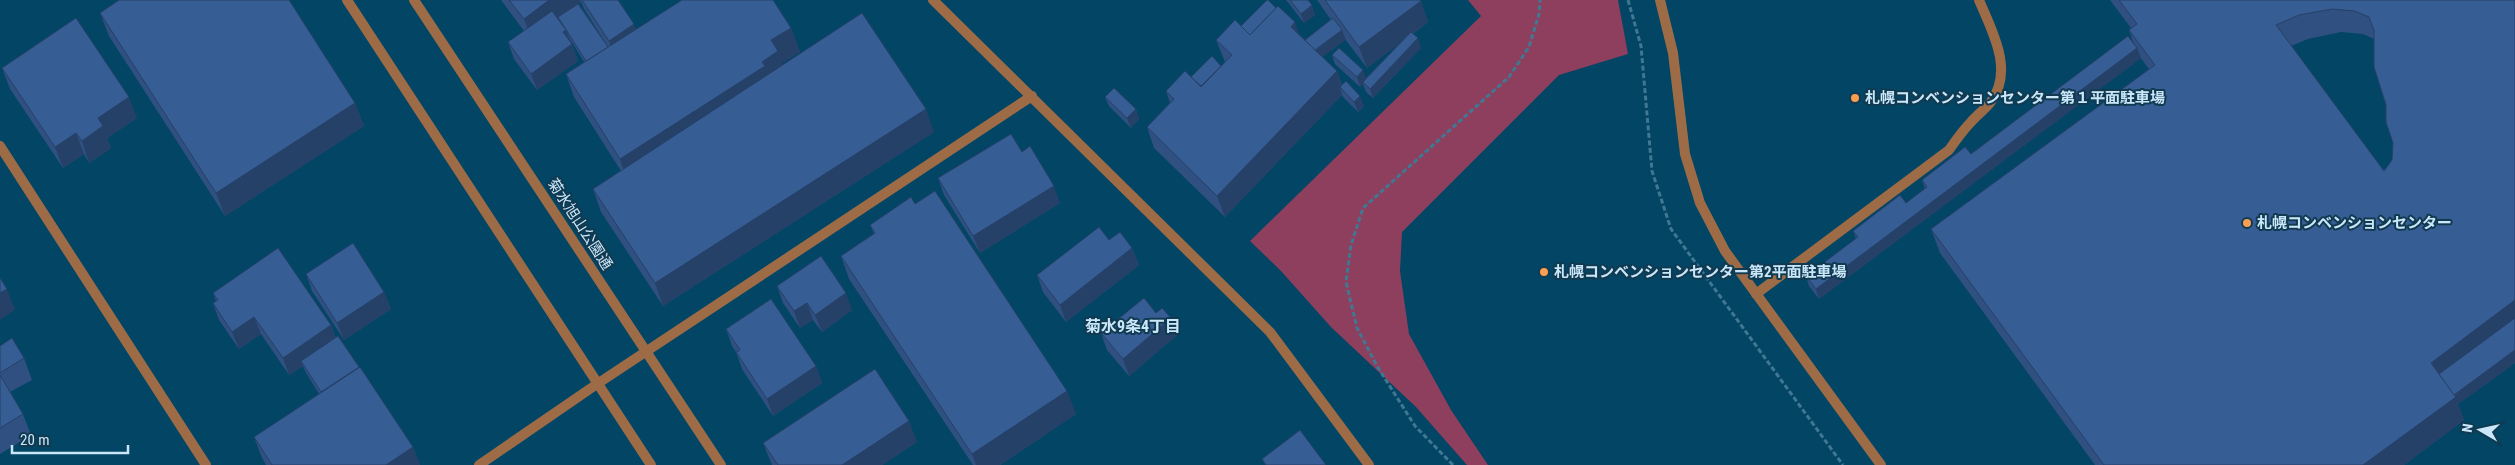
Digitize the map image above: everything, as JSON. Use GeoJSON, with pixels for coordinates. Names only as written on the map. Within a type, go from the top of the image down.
{"type":"FeatureCollection","features":[{"type":"Feature","properties":{"kind":"street"},"geometry":{"type":"LineString","coordinates":[[347,0],[651,465]]}},
{"type":"Feature","properties":{"kind":"street","name":"菊水旭山公園通"},"geometry":{"type":"LineString","coordinates":[[414,0],[721,465]]}},
{"type":"Feature","properties":{"kind":"street"},"geometry":{"type":"LineString","coordinates":[[933,0],[1270,332],[1370,465]]}},
{"type":"Feature","properties":{"kind":"street"},"geometry":{"type":"LineString","coordinates":[[1660,0],[1673,53],[1685,154],[1700,204],[1725,251],[1881,465]]}},
{"type":"Feature","properties":{"kind":"street"},"geometry":{"type":"LineString","coordinates":[[1756,294],[1949,150],[1970,122],[1992,101],[1999,86],[2002,66],[1999,47],[1980,0]]}},
{"type":"Feature","properties":{"kind":"street"},"geometry":{"type":"LineString","coordinates":[[479,465],[597,384],[1032,96]]}},
{"type":"Feature","properties":{"kind":"street"},"geometry":{"type":"LineString","coordinates":[[0,146],[206,465]]}},
{"type":"Feature","properties":{"kind":"path"},"geometry":{"type":"LineString","coordinates":[[1453,465],[1415,426],[1377,366],[1357,328],[1346,282],[1351,244],[1363,208],[1509,77],[1529,47],[1539,14],[1540,0]]}},
{"type":"Feature","properties":{"kind":"shaded area"},"geometry":{"type":"Polygon","coordinates":[[[1468,0],[1618,0],[1628,54],[1559,75],[1402,232],[1400,271],[1409,334],[1451,410],[1488,465],[1467,465],[1416,407],[1331,327],[1281,271],[1250,241],[1481,16],[1468,0]]]}},
{"type":"Feature","properties":{"kind":"building"},"geometry":{"type":"Polygon","coordinates":[[[119,0],[289,0],[355,103],[216,193],[100,13],[119,0]]]}},
{"type":"Feature","properties":{"kind":"building"},"geometry":{"type":"Polygon","coordinates":[[[509,0],[549,0],[524,19],[509,0]]]}},
{"type":"Feature","properties":{"kind":"building"},"geometry":{"type":"Polygon","coordinates":[[[582,0],[618,0],[634,24],[609,41],[582,0]]]}},
{"type":"Feature","properties":{"kind":"building"},"geometry":{"type":"Polygon","coordinates":[[[682,0],[773,0],[791,28],[771,40],[778,51],[762,62],[765,66],[620,159],[566,74],[682,0]]]}},
{"type":"Feature","properties":{"kind":"building"},"geometry":{"type":"Polygon","coordinates":[[[1267,0],[1276,8],[1250,35],[1241,26],[1267,0]]]}},
{"type":"Feature","properties":{"kind":"building"},"geometry":{"type":"Polygon","coordinates":[[[1290,0],[1308,0],[1312,5],[1301,14],[1290,0]]]}},
{"type":"Feature","properties":{"kind":"building"},"geometry":{"type":"Polygon","coordinates":[[[1325,0],[1420,0],[1421,1],[1359,47],[1325,0]]]}},
{"type":"Feature","properties":{"kind":"building","name":"札幌コンベンションセンター"},"geometry":{"type":"Polygon","coordinates":[[[2119,0],[2515,0],[2515,300],[2431,363],[2456,397],[2363,465],[2104,465],[1931,229],[2155,65],[2129,30],[2137,24],[2119,0]],[[2332,9],[2299,15],[2276,25],[2384,171],[2392,160],[2393,143],[2386,122],[2386,105],[2374,67],[2374,30],[2369,17],[2355,11],[2332,9]]]}},
{"type":"Feature","properties":{"kind":"building"},"geometry":{"type":"Polygon","coordinates":[[[578,4],[608,47],[586,61],[558,17],[578,4]]]}},
{"type":"Feature","properties":{"kind":"building"},"geometry":{"type":"Polygon","coordinates":[[[1278,6],[1295,22],[1291,27],[1337,71],[1217,196],[1147,127],[1174,99],[1166,91],[1185,71],[1201,87],[1232,55],[1216,40],[1235,20],[1250,35],[1278,6]]]}},
{"type":"Feature","properties":{"kind":"building"},"geometry":{"type":"Polygon","coordinates":[[[552,11],[566,30],[563,32],[572,44],[531,74],[508,42],[552,11]]]}},
{"type":"Feature","properties":{"kind":"building"},"geometry":{"type":"Polygon","coordinates":[[[862,13],[926,109],[655,283],[593,189],[862,13]]]}},
{"type":"Feature","properties":{"kind":"building"},"geometry":{"type":"Polygon","coordinates":[[[76,18],[129,97],[98,118],[103,126],[82,141],[76,133],[55,147],[2,68],[76,18]]]}},
{"type":"Feature","properties":{"kind":"building"},"geometry":{"type":"Polygon","coordinates":[[[1333,18],[1342,30],[1315,50],[1305,40],[1333,18]]]}},
{"type":"Feature","properties":{"kind":"building"},"geometry":{"type":"Polygon","coordinates":[[[1411,32],[1418,38],[1370,89],[1363,82],[1411,32]]]}},
{"type":"Feature","properties":{"kind":"building"},"geometry":{"type":"Polygon","coordinates":[[[2128,36],[2137,48],[1816,289],[1806,276],[1858,237],[1853,231],[1900,195],[1906,203],[1927,187],[1922,180],[1965,147],[1971,154],[2128,36]]]}},
{"type":"Feature","properties":{"kind":"building"},"geometry":{"type":"Polygon","coordinates":[[[1339,48],[1363,70],[1357,77],[1332,55],[1339,48]]]}},
{"type":"Feature","properties":{"kind":"building"},"geometry":{"type":"Polygon","coordinates":[[[1212,56],[1221,66],[1201,86],[1191,77],[1212,56]]]}},
{"type":"Feature","properties":{"kind":"building"},"geometry":{"type":"Polygon","coordinates":[[[1346,81],[1360,96],[1354,102],[1340,87],[1346,81]]]}},
{"type":"Feature","properties":{"kind":"building"},"geometry":{"type":"Polygon","coordinates":[[[1114,88],[1136,109],[1127,118],[1105,97],[1114,88]]]}},
{"type":"Feature","properties":{"kind":"building"},"geometry":{"type":"Polygon","coordinates":[[[1011,134],[1022,152],[1030,146],[1054,186],[973,236],[938,178],[1011,134]]]}},
{"type":"Feature","properties":{"kind":"building"},"geometry":{"type":"Polygon","coordinates":[[[935,191],[1067,391],[972,454],[841,256],[875,233],[870,225],[911,197],[915,204],[935,191]]]}},
{"type":"Feature","properties":{"kind":"building"},"geometry":{"type":"Polygon","coordinates":[[[1099,227],[1109,240],[1120,232],[1132,248],[1060,305],[1037,275],[1099,227]]]}},
{"type":"Feature","properties":{"kind":"building"},"geometry":{"type":"Polygon","coordinates":[[[353,243],[384,292],[337,323],[306,274],[353,243]]]}},
{"type":"Feature","properties":{"kind":"building"},"geometry":{"type":"Polygon","coordinates":[[[278,248],[331,325],[283,358],[254,317],[232,332],[213,303],[218,300],[213,293],[278,248]]]}},
{"type":"Feature","properties":{"kind":"building"},"geometry":{"type":"Polygon","coordinates":[[[821,256],[846,293],[815,315],[807,303],[794,311],[777,286],[821,256]]]}},
{"type":"Feature","properties":{"kind":"building"},"geometry":{"type":"Polygon","coordinates":[[[0,278],[7,289],[0,293],[0,278]]]}},
{"type":"Feature","properties":{"kind":"building"},"geometry":{"type":"Polygon","coordinates":[[[1144,298],[1156,313],[1162,308],[1171,318],[1123,359],[1101,333],[1144,298]]]}},
{"type":"Feature","properties":{"kind":"building"},"geometry":{"type":"Polygon","coordinates":[[[771,299],[816,366],[767,399],[736,352],[740,350],[726,329],[771,299]]]}},
{"type":"Feature","properties":{"kind":"building"},"geometry":{"type":"Polygon","coordinates":[[[2515,318],[2515,350],[2454,395],[2439,374],[2515,318]]]}},
{"type":"Feature","properties":{"kind":"building"},"geometry":{"type":"Polygon","coordinates":[[[338,336],[359,367],[321,392],[301,361],[338,336]]]}},
{"type":"Feature","properties":{"kind":"building"},"geometry":{"type":"Polygon","coordinates":[[[12,338],[24,358],[0,373],[0,346],[12,338]]]}},
{"type":"Feature","properties":{"kind":"building"},"geometry":{"type":"Polygon","coordinates":[[[360,367],[413,447],[386,465],[272,465],[254,437],[360,367]]]}},
{"type":"Feature","properties":{"kind":"building"},"geometry":{"type":"Polygon","coordinates":[[[875,369],[909,421],[842,465],[778,465],[763,443],[875,369]]]}},
{"type":"Feature","properties":{"kind":"building"},"geometry":{"type":"Polygon","coordinates":[[[0,375],[23,414],[0,428],[0,375]]]}},
{"type":"Feature","properties":{"kind":"building"},"geometry":{"type":"Polygon","coordinates":[[[1300,430],[1326,465],[1266,465],[1262,459],[1300,430]]]}},
{"type":"Feature","properties":{"kind":"place","name":"札幌コンベンションセンター第１平面駐車場"},"geometry":{"type":"Point","coordinates":[1855,98]}},
{"type":"Feature","properties":{"kind":"place","name":"札幌コンベンションセンター"},"geometry":{"type":"Point","coordinates":[2247,223]}},
{"type":"Feature","properties":{"kind":"place","name":"札幌コンベンションセンター第2平面駐車場"},"geometry":{"type":"Point","coordinates":[1544,272]}},
{"type":"Feature","properties":{"kind":"district","name":"菊水9条4丁目"},"geometry":{"type":"Point","coordinates":[1133,326]}}]}
